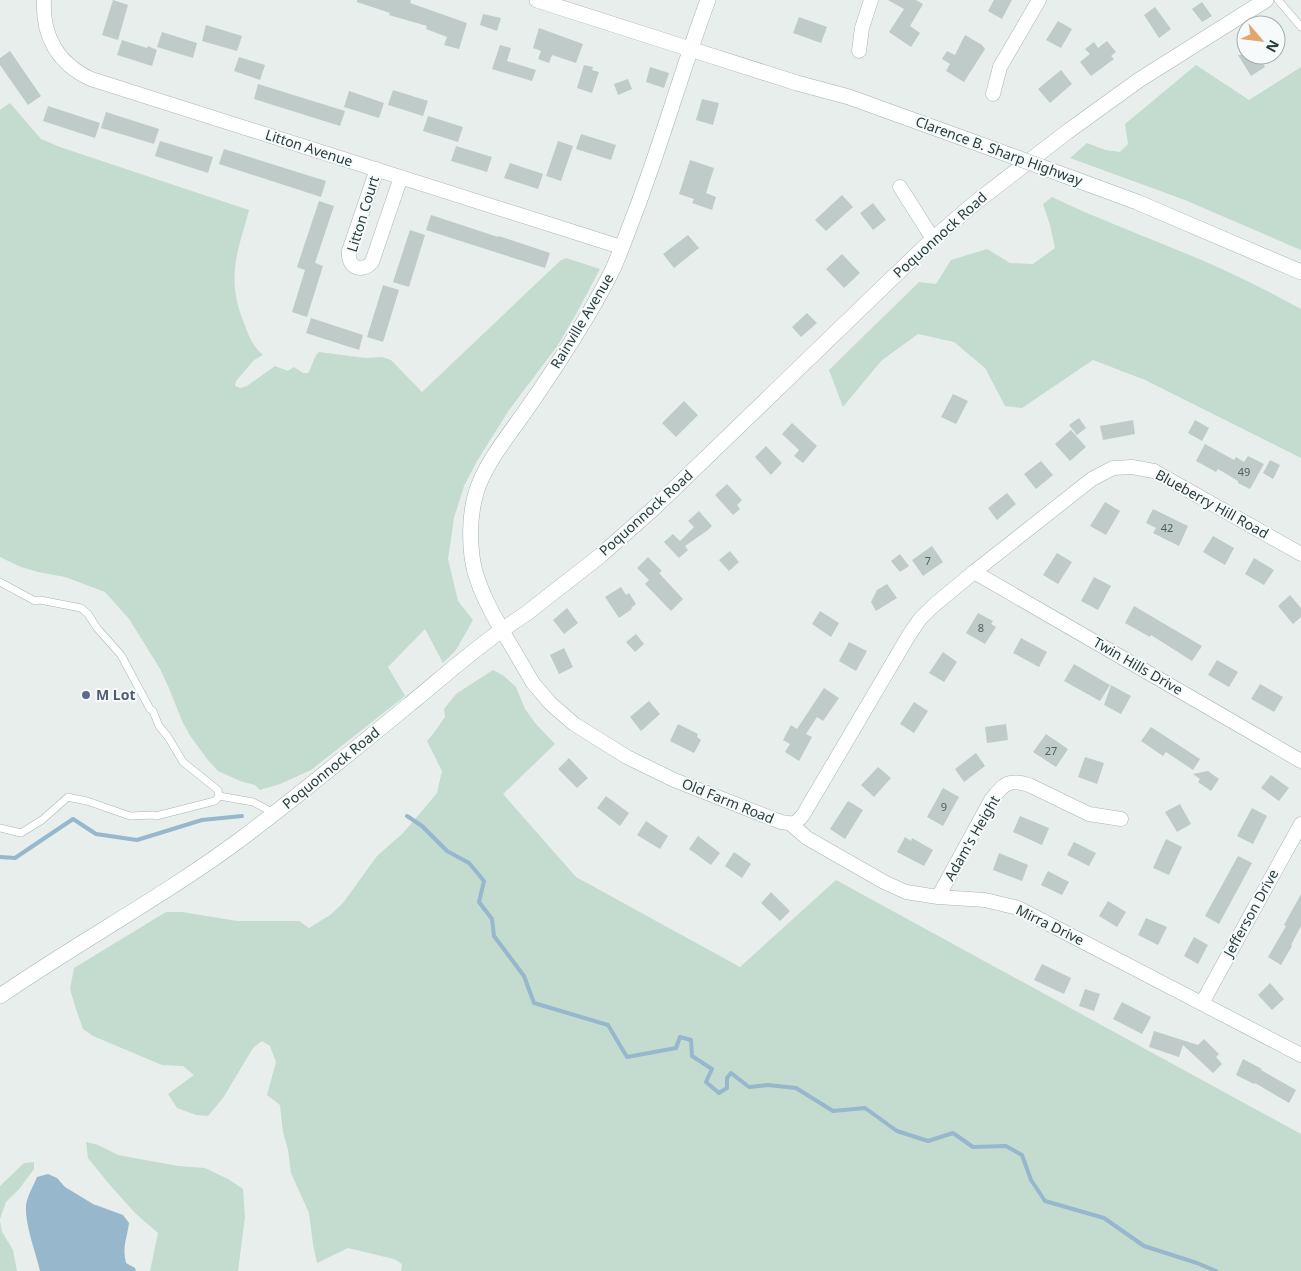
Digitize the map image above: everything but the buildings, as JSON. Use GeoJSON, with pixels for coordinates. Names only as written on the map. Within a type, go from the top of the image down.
{"type":"FeatureCollection","features":[{"type":"Feature","properties":{"kind":"main road","name":"Clarence B. Sharp Highway"},"geometry":{"type":"LineString","coordinates":[[537,0],[797,83],[849,97],[1146,205],[1301,272]]}},
{"type":"Feature","properties":{"kind":"main road","name":"Rainville Avenue"},"geometry":{"type":"LineString","coordinates":[[502,630],[489,608],[475,572],[471,519],[476,494],[490,463],[583,323],[612,270],[648,180],[690,49],[708,0]]}},
{"type":"Feature","properties":{"kind":"main road","name":"Poquonnock Road"},"geometry":{"type":"LineString","coordinates":[[0,996],[157,896],[275,814],[478,647],[527,613],[601,555],[653,509],[933,239],[983,196],[1139,80],[1266,0]]}},
{"type":"Feature","properties":{"kind":"street","name":"Litton Avenue"},"geometry":{"type":"LineString","coordinates":[[44,0],[45,24],[52,44],[62,58],[86,76],[621,247]]}},
{"type":"Feature","properties":{"kind":"street"},"geometry":{"type":"LineString","coordinates":[[859,51],[866,11],[871,0]]}},
{"type":"Feature","properties":{"kind":"street"},"geometry":{"type":"LineString","coordinates":[[993,94],[1000,67],[1039,0]]}},
{"type":"Feature","properties":{"kind":"street","name":"Litton Court"},"geometry":{"type":"LineString","coordinates":[[377,169],[349,251],[349,259],[357,268],[366,267],[372,262],[400,177]]}},
{"type":"Feature","properties":{"kind":"street"},"geometry":{"type":"LineString","coordinates":[[900,187],[933,239]]}},
{"type":"Feature","properties":{"kind":"street","name":"Blueberry Hill Road"},"geometry":{"type":"LineString","coordinates":[[974,572],[1092,479],[1113,468],[1132,467],[1154,471],[1301,554]]}},
{"type":"Feature","properties":{"kind":"street","name":"Old Farm Road"},"geometry":{"type":"LineString","coordinates":[[502,630],[533,683],[550,703],[574,724],[627,757],[674,780],[780,822],[792,824],[797,822],[803,815],[920,619],[974,572]]}},
{"type":"Feature","properties":{"kind":"street","name":"Twin Hills Drive"},"geometry":{"type":"LineString","coordinates":[[974,572],[1301,761]]}},
{"type":"Feature","properties":{"kind":"street","name":"Adam's Height"},"geometry":{"type":"LineString","coordinates":[[938,897],[990,800],[1001,788],[1010,782],[1029,785],[1089,814],[1122,819]]}},
{"type":"Feature","properties":{"kind":"street","name":"Mirra Drive"},"geometry":{"type":"LineString","coordinates":[[792,824],[808,838],[884,882],[906,892],[938,897],[985,900],[1018,908],[1301,1055]]}},
{"type":"Feature","properties":{"kind":"street","name":"Jefferson Drive"},"geometry":{"type":"LineString","coordinates":[[1202,1003],[1301,824]]}},
{"type":"Feature","properties":{"kind":"lane"},"geometry":{"type":"LineString","coordinates":[[1278,0],[1301,27]]}},
{"type":"Feature","properties":{"kind":"lane"},"geometry":{"type":"LineString","coordinates":[[0,582],[35,601],[40,600],[80,608],[88,614],[97,628],[121,655],[159,726],[183,762],[218,790],[219,796],[215,801],[156,816],[130,816],[87,800],[68,797],[42,820],[21,832],[0,828]]}},
{"type":"Feature","properties":{"kind":"lane"},"geometry":{"type":"LineString","coordinates":[[219,796],[253,802],[275,814]]}},
{"type":"Feature","properties":{"kind":"green space"},"geometry":{"type":"Polygon","coordinates":[[[1196,65],[1249,100],[1301,67],[1301,250],[1185,200],[1070,158],[1087,143],[1105,150],[1120,152],[1128,144],[1125,124],[1196,65]]]}},
{"type":"Feature","properties":{"kind":"green space"},"geometry":{"type":"Polygon","coordinates":[[[10,103],[41,139],[249,210],[237,253],[235,266],[236,293],[249,336],[263,355],[254,360],[236,381],[235,386],[240,388],[247,386],[275,366],[288,371],[294,367],[303,373],[308,373],[315,356],[319,352],[365,358],[382,357],[391,360],[422,392],[561,260],[566,258],[600,269],[558,345],[509,410],[477,461],[464,486],[454,518],[448,559],[458,601],[473,620],[456,650],[443,663],[425,629],[388,667],[405,696],[311,770],[280,784],[260,790],[255,785],[240,781],[218,771],[207,759],[183,723],[160,669],[129,619],[105,592],[65,577],[21,567],[0,557],[0,110],[10,103]]]}},
{"type":"Feature","properties":{"kind":"green space"},"geometry":{"type":"Polygon","coordinates":[[[1052,197],[1218,267],[1301,309],[1301,458],[1145,380],[1093,360],[1022,408],[1005,406],[985,368],[954,342],[918,334],[881,361],[843,407],[829,370],[919,282],[936,284],[951,260],[987,249],[1010,263],[1033,264],[1055,248],[1043,204],[1052,197]]]}},
{"type":"Feature","properties":{"kind":"green space"},"geometry":{"type":"Polygon","coordinates":[[[493,670],[504,676],[516,687],[525,709],[535,723],[555,744],[503,794],[576,877],[740,967],[836,880],[1301,1134],[1301,1271],[401,1271],[402,1264],[394,1259],[348,1248],[317,1263],[309,1213],[291,1173],[280,1105],[267,1095],[276,1062],[270,1046],[262,1041],[253,1048],[223,1098],[208,1116],[196,1115],[177,1108],[168,1094],[194,1075],[183,1066],[162,1065],[93,1036],[83,1029],[70,989],[74,968],[166,912],[182,912],[237,921],[299,921],[309,928],[330,915],[343,903],[377,856],[402,834],[437,793],[442,771],[427,741],[445,717],[444,709],[456,694],[493,670]]]}},
{"type":"Feature","properties":{"kind":"green space"},"geometry":{"type":"Polygon","coordinates":[[[86,1142],[98,1145],[118,1155],[178,1166],[205,1168],[243,1189],[245,1217],[238,1271],[150,1271],[158,1233],[135,1213],[88,1158],[86,1142]]]}},
{"type":"Feature","properties":{"kind":"green space"},"geometry":{"type":"Polygon","coordinates":[[[34,1162],[34,1169],[20,1188],[6,1202],[0,1219],[0,1186],[24,1163],[34,1162]]]}},
{"type":"Feature","properties":{"kind":"green space"},"geometry":{"type":"Polygon","coordinates":[[[0,1221],[2,1232],[13,1250],[17,1271],[0,1271],[0,1221]]]}},
{"type":"Feature","properties":{"kind":"water"},"geometry":{"type":"Polygon","coordinates":[[[48,1174],[57,1178],[65,1187],[93,1204],[123,1215],[129,1223],[125,1247],[126,1263],[135,1268],[136,1271],[40,1271],[29,1230],[26,1206],[37,1177],[48,1174]]]}},
{"type":"Feature","properties":{"kind":"waterway"},"geometry":{"type":"LineString","coordinates":[[0,857],[15,858],[73,819],[96,834],[137,840],[202,820],[242,816]]}},
{"type":"Feature","properties":{"kind":"waterway"},"geometry":{"type":"LineString","coordinates":[[407,816],[422,826],[447,851],[469,863],[484,881],[479,902],[492,919],[494,936],[524,976],[534,1003],[608,1025],[627,1057],[676,1048],[680,1037],[691,1040],[692,1056],[712,1069],[706,1082],[719,1093],[727,1088],[727,1078],[731,1073],[749,1087],[768,1085],[796,1088],[833,1111],[865,1108],[897,1131],[928,1141],[953,1133],[973,1147],[1006,1146],[1022,1155],[1031,1180],[1045,1201],[1104,1218],[1144,1246],[1216,1271]]}},
{"type":"Feature","properties":{"kind":"place","name":"M Lot"},"geometry":{"type":"Point","coordinates":[86,695]}}]}
